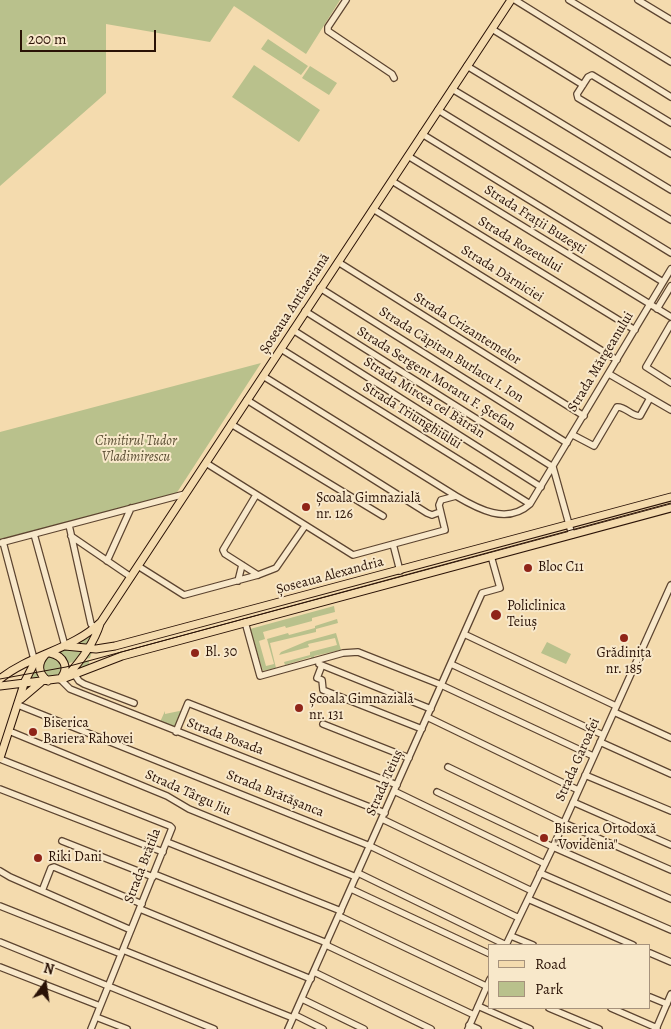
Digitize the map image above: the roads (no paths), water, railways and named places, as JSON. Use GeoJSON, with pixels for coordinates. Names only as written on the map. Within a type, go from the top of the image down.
{"type":"FeatureCollection","features":[{"type":"Feature","properties":{"kind":"main road","name":"Șoseaua Antiaeriană"},"geometry":{"type":"LineString","coordinates":[[63,678],[75,667],[87,649],[96,629],[511,0]]}},
{"type":"Feature","properties":{"kind":"main road","name":"Șoseaua Alexandria"},"geometry":{"type":"LineString","coordinates":[[65,646],[87,649],[110,648],[671,497]]}},
{"type":"Feature","properties":{"kind":"main road","name":"Șoseaua Alexandria"},"geometry":{"type":"LineString","coordinates":[[3,686],[76,675],[116,658],[671,508]]}},
{"type":"Feature","properties":{"kind":"main road","name":"Șoseaua Antiaeriană"},"geometry":{"type":"LineString","coordinates":[[65,646],[96,629]]}},
{"type":"Feature","properties":{"kind":"main road"},"geometry":{"type":"LineString","coordinates":[[96,629],[100,643],[110,648]]}},
{"type":"Feature","properties":{"kind":"main road"},"geometry":{"type":"LineString","coordinates":[[0,679],[36,658],[65,646]]}},
{"type":"Feature","properties":{"kind":"main road"},"geometry":{"type":"LineString","coordinates":[[48,654],[61,657],[65,670],[63,678]]}},
{"type":"Feature","properties":{"kind":"main road"},"geometry":{"type":"LineString","coordinates":[[18,703],[29,691],[45,681],[39,667],[41,660],[48,654]]}},
{"type":"Feature","properties":{"kind":"main road"},"geometry":{"type":"LineString","coordinates":[[0,759],[24,683],[36,658]]}},
{"type":"Feature","properties":{"kind":"main road"},"geometry":{"type":"LineString","coordinates":[[3,686],[16,692],[18,703]]}},
{"type":"Feature","properties":{"kind":"street"},"geometry":{"type":"LineString","coordinates":[[346,0],[328,27],[328,31],[392,74],[394,78]]}},
{"type":"Feature","properties":{"kind":"street"},"geometry":{"type":"LineString","coordinates":[[515,0],[671,97]]}},
{"type":"Feature","properties":{"kind":"street"},"geometry":{"type":"LineString","coordinates":[[569,0],[671,62]]}},
{"type":"Feature","properties":{"kind":"street"},"geometry":{"type":"LineString","coordinates":[[638,0],[671,20]]}},
{"type":"Feature","properties":{"kind":"street"},"geometry":{"type":"LineString","coordinates":[[492,29],[583,85]]}},
{"type":"Feature","properties":{"kind":"street"},"geometry":{"type":"LineString","coordinates":[[467,66],[671,190]]}},
{"type":"Feature","properties":{"kind":"street"},"geometry":{"type":"LineString","coordinates":[[671,123],[593,76],[589,75],[577,94],[578,98],[671,154]]}},
{"type":"Feature","properties":{"kind":"street"},"geometry":{"type":"LineString","coordinates":[[452,89],[671,220]]}},
{"type":"Feature","properties":{"kind":"street"},"geometry":{"type":"LineString","coordinates":[[438,110],[671,253]]}},
{"type":"Feature","properties":{"kind":"street"},"geometry":{"type":"LineString","coordinates":[[422,134],[663,282]]}},
{"type":"Feature","properties":{"kind":"street","name":"Strada Frații Buzești"},"geometry":{"type":"LineString","coordinates":[[408,156],[671,317]]}},
{"type":"Feature","properties":{"kind":"street","name":"Strada Rozetului"},"geometry":{"type":"LineString","coordinates":[[392,181],[635,330]]}},
{"type":"Feature","properties":{"kind":"street","name":"Strada Dărniciei"},"geometry":{"type":"LineString","coordinates":[[373,209],[617,360]]}},
{"type":"Feature","properties":{"kind":"street","name":"Strada Crizantemelor"},"geometry":{"type":"LineString","coordinates":[[338,262],[584,416]]}},
{"type":"Feature","properties":{"kind":"street","name":"Strada Mărgeanului"},"geometry":{"type":"LineString","coordinates":[[530,504],[671,269]]}},
{"type":"Feature","properties":{"kind":"street"},"geometry":{"type":"LineString","coordinates":[[658,309],[671,286]]}},
{"type":"Feature","properties":{"kind":"street","name":"Strada Căpitan Burlacu I. Ion"},"geometry":{"type":"LineString","coordinates":[[320,288],[568,443]]}},
{"type":"Feature","properties":{"kind":"street","name":"Strada Sergent Moraru F. Ștefan"},"geometry":{"type":"LineString","coordinates":[[305,311],[553,467]]}},
{"type":"Feature","properties":{"kind":"street"},"geometry":{"type":"LineString","coordinates":[[671,324],[646,367],[671,383]]}},
{"type":"Feature","properties":{"kind":"street","name":"Strada Mircea cel Bătrân"},"geometry":{"type":"LineString","coordinates":[[293,330],[541,487]]}},
{"type":"Feature","properties":{"kind":"street","name":"Strada Triunghiului"},"geometry":{"type":"LineString","coordinates":[[281,349],[530,504]]}},
{"type":"Feature","properties":{"kind":"street"},"geometry":{"type":"LineString","coordinates":[[608,374],[671,410]]}},
{"type":"Feature","properties":{"kind":"street"},"geometry":{"type":"LineString","coordinates":[[263,376],[478,509],[496,514],[514,514],[530,504]]}},
{"type":"Feature","properties":{"kind":"street"},"geometry":{"type":"LineString","coordinates":[[573,435],[594,446],[617,407],[640,416],[650,398]]}},
{"type":"Feature","properties":{"kind":"street"},"geometry":{"type":"LineString","coordinates":[[247,400],[427,513],[440,512]]}},
{"type":"Feature","properties":{"kind":"street"},"geometry":{"type":"LineString","coordinates":[[231,424],[383,516]]}},
{"type":"Feature","properties":{"kind":"street"},"geometry":{"type":"LineString","coordinates":[[206,462],[353,555],[445,530],[440,512],[440,502],[456,496]]}},
{"type":"Feature","properties":{"kind":"street"},"geometry":{"type":"LineString","coordinates":[[553,467],[572,535]]}},
{"type":"Feature","properties":{"kind":"street"},"geometry":{"type":"LineString","coordinates":[[36,658],[1,542],[185,494]]}},
{"type":"Feature","properties":{"kind":"street"},"geometry":{"type":"LineString","coordinates":[[256,495],[223,550],[225,554],[258,575]]}},
{"type":"Feature","properties":{"kind":"street"},"geometry":{"type":"LineString","coordinates":[[107,561],[131,508]]}},
{"type":"Feature","properties":{"kind":"street"},"geometry":{"type":"LineString","coordinates":[[69,524],[91,624],[96,629]]}},
{"type":"Feature","properties":{"kind":"street"},"geometry":{"type":"LineString","coordinates":[[138,566],[184,595],[258,575],[279,566],[305,526]]}},
{"type":"Feature","properties":{"kind":"street"},"geometry":{"type":"LineString","coordinates":[[34,534],[65,646]]}},
{"type":"Feature","properties":{"kind":"street"},"geometry":{"type":"LineString","coordinates":[[71,536],[131,577]]}},
{"type":"Feature","properties":{"kind":"street"},"geometry":{"type":"LineString","coordinates":[[393,544],[400,570]]}},
{"type":"Feature","properties":{"kind":"street","name":"Strada Teiuș"},"geometry":{"type":"LineString","coordinates":[[288,1029],[482,593],[500,588],[491,556]]}},
{"type":"Feature","properties":{"kind":"street"},"geometry":{"type":"LineString","coordinates":[[238,580],[242,565]]}},
{"type":"Feature","properties":{"kind":"street","name":"Strada Garoafei"},"geometry":{"type":"LineString","coordinates":[[507,944],[545,864],[671,585]]}},
{"type":"Feature","properties":{"kind":"street"},"geometry":{"type":"LineString","coordinates":[[245,622],[260,676],[343,653],[355,652],[442,685],[593,756]]}},
{"type":"Feature","properties":{"kind":"street"},"geometry":{"type":"LineString","coordinates":[[464,634],[671,738]]}},
{"type":"Feature","properties":{"kind":"street"},"geometry":{"type":"LineString","coordinates":[[313,661],[431,709]]}},
{"type":"Feature","properties":{"kind":"street"},"geometry":{"type":"LineString","coordinates":[[451,664],[603,736]]}},
{"type":"Feature","properties":{"kind":"street"},"geometry":{"type":"LineString","coordinates":[[322,665],[317,678],[322,680],[324,690],[422,729]]}},
{"type":"Feature","properties":{"kind":"street"},"geometry":{"type":"LineString","coordinates":[[76,675],[79,681],[84,684],[134,704]]}},
{"type":"Feature","properties":{"kind":"street","name":"Strada Posada"},"geometry":{"type":"LineString","coordinates":[[63,678],[70,689],[383,816],[532,891]]}},
{"type":"Feature","properties":{"kind":"street","name":"Strada Brătășanca"},"geometry":{"type":"LineString","coordinates":[[18,703],[370,846],[519,918]]}},
{"type":"Feature","properties":{"kind":"street"},"geometry":{"type":"LineString","coordinates":[[176,732],[188,704],[201,708],[396,788],[545,864]]}},
{"type":"Feature","properties":{"kind":"street"},"geometry":{"type":"LineString","coordinates":[[427,718],[578,790]]}},
{"type":"Feature","properties":{"kind":"street"},"geometry":{"type":"LineString","coordinates":[[323,724],[409,758]]}},
{"type":"Feature","properties":{"kind":"street","name":"Strada Târgu Jiu"},"geometry":{"type":"LineString","coordinates":[[9,731],[167,796],[189,809],[357,875],[504,944]]}},
{"type":"Feature","properties":{"kind":"street"},"geometry":{"type":"LineString","coordinates":[[600,742],[671,774]]}},
{"type":"Feature","properties":{"kind":"street","name":"Strada Brătila"},"geometry":{"type":"LineString","coordinates":[[0,759],[170,826],[172,830],[91,1029]]}},
{"type":"Feature","properties":{"kind":"street"},"geometry":{"type":"LineString","coordinates":[[448,767],[671,870]]}},
{"type":"Feature","properties":{"kind":"street"},"geometry":{"type":"LineString","coordinates":[[585,775],[671,812]]}},
{"type":"Feature","properties":{"kind":"street"},"geometry":{"type":"LineString","coordinates":[[0,789],[163,852]]}},
{"type":"Feature","properties":{"kind":"street"},"geometry":{"type":"LineString","coordinates":[[436,792],[552,847],[671,899]]}},
{"type":"Feature","properties":{"kind":"street"},"geometry":{"type":"LineString","coordinates":[[572,802],[671,845]]}},
{"type":"Feature","properties":{"kind":"street"},"geometry":{"type":"LineString","coordinates":[[62,841],[326,944],[474,1015]]}},
{"type":"Feature","properties":{"kind":"street"},"geometry":{"type":"LineString","coordinates":[[167,842],[340,914],[488,982]]}},
{"type":"Feature","properties":{"kind":"street"},"geometry":{"type":"LineString","coordinates":[[42,891],[51,868],[54,867],[141,907],[311,979]]}},
{"type":"Feature","properties":{"kind":"street"},"geometry":{"type":"LineString","coordinates":[[0,871],[131,930]]}},
{"type":"Feature","properties":{"kind":"street"},"geometry":{"type":"LineString","coordinates":[[540,873],[671,930]]}},
{"type":"Feature","properties":{"kind":"street"},"geometry":{"type":"LineString","coordinates":[[351,888],[488,953]]}},
{"type":"Feature","properties":{"kind":"street"},"geometry":{"type":"LineString","coordinates":[[528,899],[631,944]]}},
{"type":"Feature","properties":{"kind":"street"},"geometry":{"type":"LineString","coordinates":[[0,906],[323,1029]]}},
{"type":"Feature","properties":{"kind":"street"},"geometry":{"type":"LineString","coordinates":[[511,936],[531,944]]}},
{"type":"Feature","properties":{"kind":"street"},"geometry":{"type":"LineString","coordinates":[[0,942],[214,1029]]}},
{"type":"Feature","properties":{"kind":"street"},"geometry":{"type":"LineString","coordinates":[[651,953],[671,962]]}},
{"type":"Feature","properties":{"kind":"street"},"geometry":{"type":"LineString","coordinates":[[0,967],[100,1006]]}},
{"type":"Feature","properties":{"kind":"street"},"geometry":{"type":"LineString","coordinates":[[314,972],[431,1029]]}},
{"type":"Feature","properties":{"kind":"street"},"geometry":{"type":"LineString","coordinates":[[478,1029],[468,1027],[488,984]]}},
{"type":"Feature","properties":{"kind":"street"},"geometry":{"type":"LineString","coordinates":[[613,1009],[657,1028],[671,995]]}},
{"type":"Feature","properties":{"kind":"street"},"geometry":{"type":"LineString","coordinates":[[651,997],[667,1004]]}},
{"type":"Feature","properties":{"kind":"street"},"geometry":{"type":"LineString","coordinates":[[302,999],[364,1029]]}},
{"type":"Feature","properties":{"kind":"street"},"geometry":{"type":"LineString","coordinates":[[478,1006],[530,1029]]}},
{"type":"Feature","properties":{"kind":"street"},"geometry":{"type":"LineString","coordinates":[[551,1009],[598,1029]]}},
{"type":"Feature","properties":{"kind":"street"},"geometry":{"type":"LineString","coordinates":[[96,1017],[127,1029]]}},
{"type":"Feature","properties":{"kind":"tram line"},"geometry":{"type":"LineString","coordinates":[[0,679],[66,667],[671,503]]}},
{"type":"Feature","properties":{"kind":"place","name":"Școala Gimnazială nr. 126"},"geometry":{"type":"Point","coordinates":[306,507]}},
{"type":"Feature","properties":{"kind":"place","name":"Bloc C11"},"geometry":{"type":"Point","coordinates":[528,568]}},
{"type":"Feature","properties":{"kind":"place","name":"Policlinica Teiuș"},"geometry":{"type":"Point","coordinates":[496,615]}},
{"type":"Feature","properties":{"kind":"place","name":"Grădinița nr. 185"},"geometry":{"type":"Point","coordinates":[624,638]}},
{"type":"Feature","properties":{"kind":"place","name":"Bl. 30"},"geometry":{"type":"Point","coordinates":[195,653]}},
{"type":"Feature","properties":{"kind":"place","name":"Școala Gimnazială nr. 131"},"geometry":{"type":"Point","coordinates":[299,708]}},
{"type":"Feature","properties":{"kind":"place","name":"Biserica Bariera Rahovei"},"geometry":{"type":"Point","coordinates":[33,732]}},
{"type":"Feature","properties":{"kind":"place","name":"Biserica Ortodoxă \"Vovidenia\""},"geometry":{"type":"Point","coordinates":[544,838]}},
{"type":"Feature","properties":{"kind":"place","name":"Riki Dani"},"geometry":{"type":"Point","coordinates":[38,858]}},
{"type":"Feature","properties":{"kind":"park label","name":"Cimitirul Tudor Vladimirescu"},"geometry":{"type":"Point","coordinates":[136,450]}}]}
